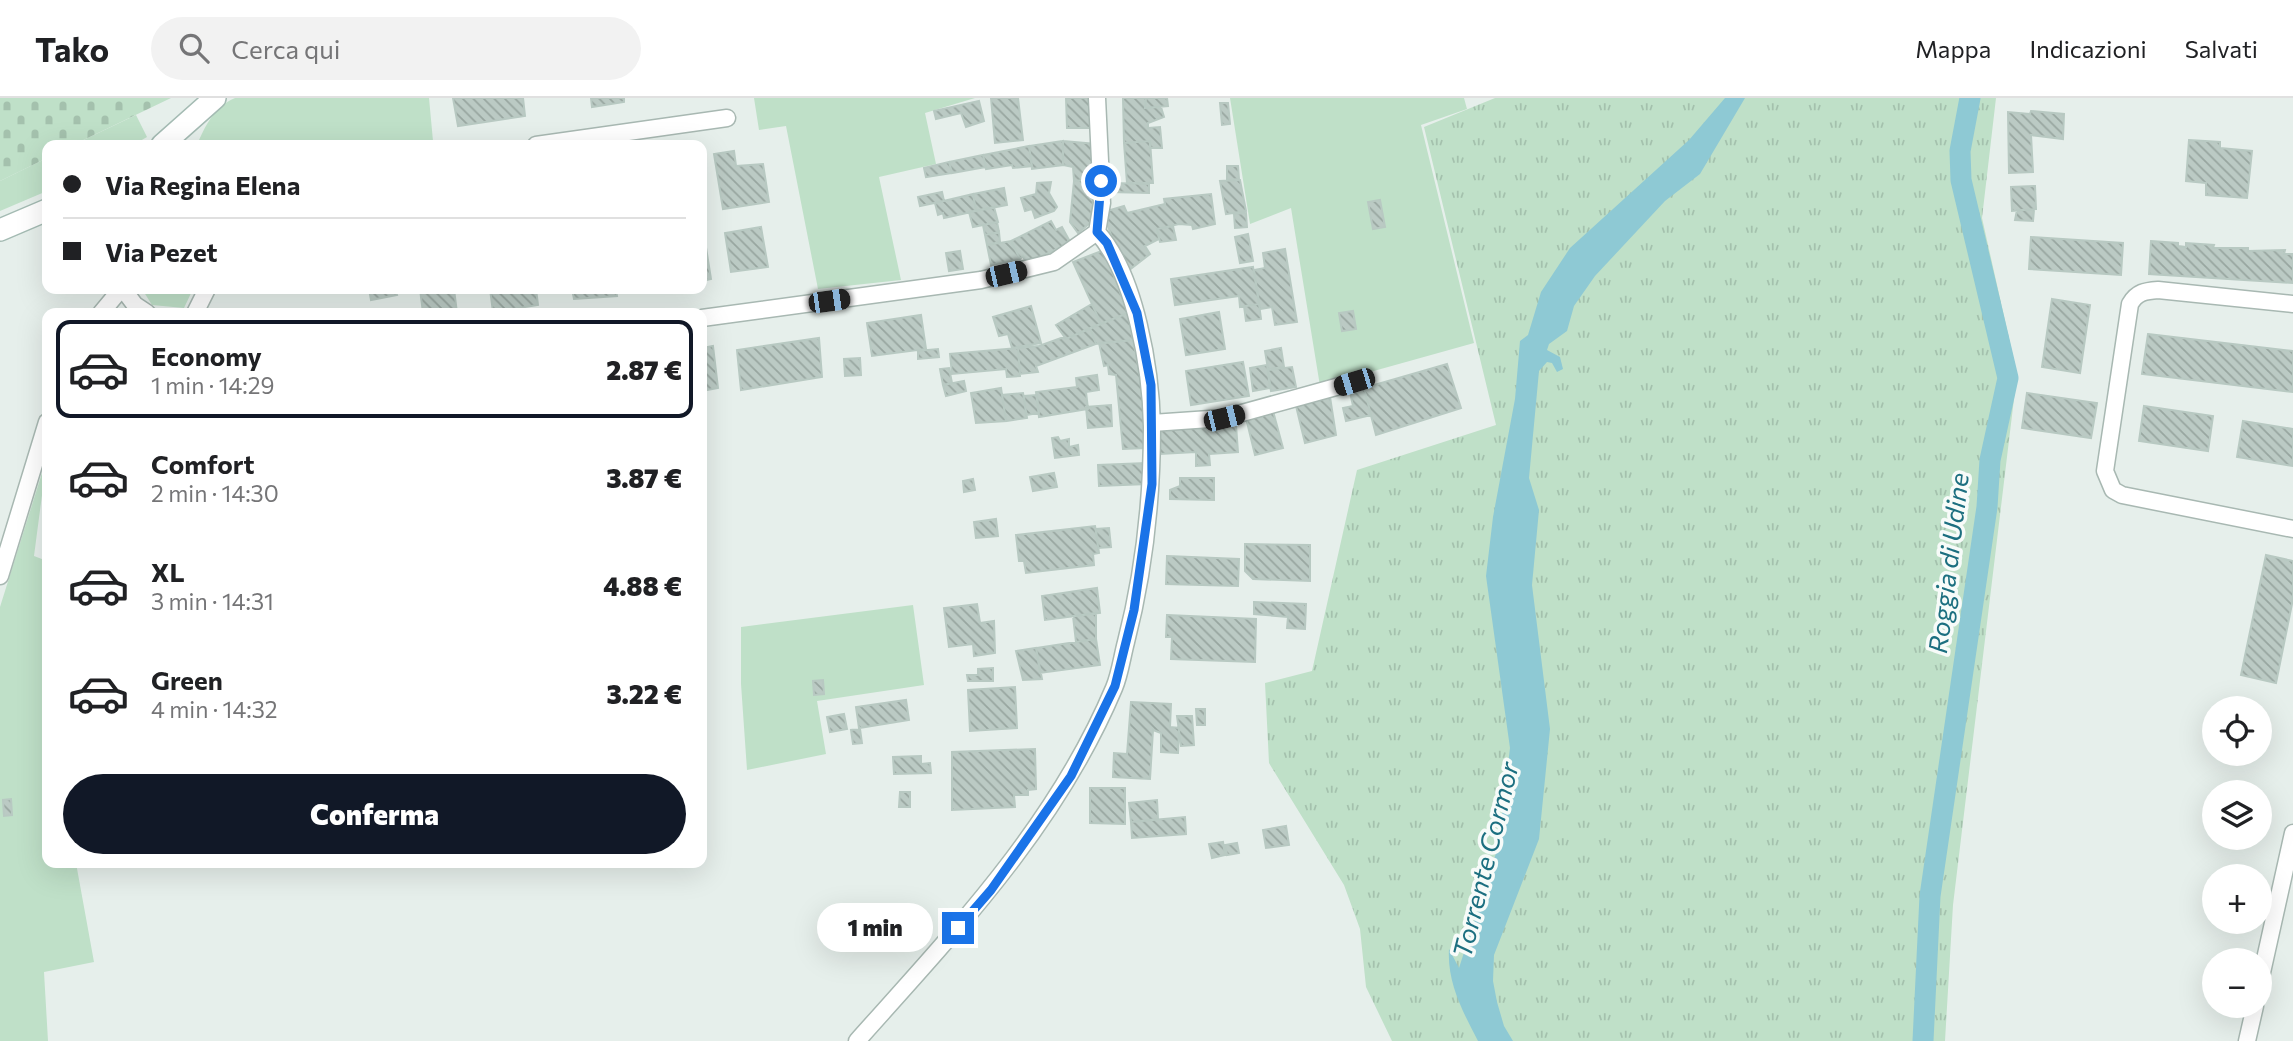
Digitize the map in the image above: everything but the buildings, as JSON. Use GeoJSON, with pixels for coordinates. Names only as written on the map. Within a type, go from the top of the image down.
{"type":"FeatureCollection","features":[{"type":"Feature","properties":{"kind":"main road"},"geometry":{"type":"LineString","coordinates":[[171,140],[215,98]]}},
{"type":"Feature","properties":{"kind":"main road"},"geometry":{"type":"LineString","coordinates":[[0,230],[42,212]]}},
{"type":"Feature","properties":{"kind":"street"},"geometry":{"type":"LineString","coordinates":[[707,317],[981,279],[1054,262],[1097,232],[1101,203],[1097,98]]}},
{"type":"Feature","properties":{"kind":"street"},"geometry":{"type":"LineString","coordinates":[[571,140],[727,118]]}},
{"type":"Feature","properties":{"kind":"street"},"geometry":{"type":"LineString","coordinates":[[857,1041],[991,890],[1071,776],[1115,686],[1136,597],[1152,484],[1151,385],[1137,313],[1107,243],[1097,232]]}},
{"type":"Feature","properties":{"kind":"street"},"geometry":{"type":"LineString","coordinates":[[2293,304],[2158,290],[2145,291],[2134,296],[2130,304],[2105,471],[2113,490],[2122,495],[2293,529]]}},
{"type":"Feature","properties":{"kind":"street"},"geometry":{"type":"LineString","coordinates":[[105,308],[118,294]]}},
{"type":"Feature","properties":{"kind":"street"},"geometry":{"type":"LineString","coordinates":[[126,294],[140,308]]}},
{"type":"Feature","properties":{"kind":"street"},"geometry":{"type":"LineString","coordinates":[[1152,423],[1224,418],[1354,382]]}},
{"type":"Feature","properties":{"kind":"street"},"geometry":{"type":"LineString","coordinates":[[0,576],[42,438]]}},
{"type":"Feature","properties":{"kind":"street"},"geometry":{"type":"LineString","coordinates":[[2267,948],[2293,833]]}},
{"type":"Feature","properties":{"kind":"street"},"geometry":{"type":"LineString","coordinates":[[2247,1041],[2252,1018]]}},
{"type":"Feature","properties":{"kind":"green space"},"geometry":{"type":"Polygon","coordinates":[[[0,98],[171,98],[83,140],[42,140],[42,160],[0,181],[0,98]]]}},
{"type":"Feature","properties":{"kind":"green space"},"geometry":{"type":"Polygon","coordinates":[[[235,98],[429,98],[433,140],[199,140],[216,112],[235,98]]]}},
{"type":"Feature","properties":{"kind":"green space"},"geometry":{"type":"Polygon","coordinates":[[[754,98],[975,98],[925,113],[936,164],[879,177],[901,280],[818,289],[786,126],[759,130],[754,98]]]}},
{"type":"Feature","properties":{"kind":"green space"},"geometry":{"type":"Polygon","coordinates":[[[1230,98],[1464,98],[1467,109],[1421,125],[1474,343],[1320,386],[1291,208],[1250,224],[1230,98]]]}},
{"type":"Feature","properties":{"kind":"green space"},"geometry":{"type":"Polygon","coordinates":[[[1495,98],[1996,98],[1982,218],[2017,374],[1953,905],[1945,1041],[1392,1041],[1366,987],[1360,929],[1344,885],[1269,763],[1265,683],[1312,671],[1357,470],[1496,425],[1424,127],[1495,98]]]}},
{"type":"Feature","properties":{"kind":"green space"},"geometry":{"type":"Polygon","coordinates":[[[136,115],[147,137],[142,140],[84,140],[136,115]]]}},
{"type":"Feature","properties":{"kind":"green space"},"geometry":{"type":"Polygon","coordinates":[[[42,160],[42,193],[0,211],[0,181],[42,160]]]}},
{"type":"Feature","properties":{"kind":"green space"},"geometry":{"type":"Polygon","coordinates":[[[145,294],[191,294],[184,308],[152,305],[145,294]]]}},
{"type":"Feature","properties":{"kind":"green space"},"geometry":{"type":"Polygon","coordinates":[[[42,473],[42,495],[34,556],[42,559],[42,868],[77,868],[94,962],[44,972],[48,1041],[0,1041],[0,607],[42,473]]]}},
{"type":"Feature","properties":{"kind":"green space"},"geometry":{"type":"Polygon","coordinates":[[[913,605],[924,685],[817,701],[826,754],[747,770],[741,684],[741,627],[913,605]]]}},
{"type":"Feature","properties":{"kind":"water"},"geometry":{"type":"Polygon","coordinates":[[[1725,98],[1745,98],[1700,174],[1665,201],[1595,276],[1574,306],[1567,331],[1549,344],[1547,350],[1560,357],[1563,369],[1557,372],[1552,363],[1547,362],[1539,371],[1529,478],[1539,510],[1532,585],[1550,729],[1539,839],[1494,955],[1493,981],[1497,1002],[1504,1026],[1513,1041],[1478,1041],[1453,985],[1449,949],[1459,968],[1498,847],[1510,748],[1486,576],[1493,517],[1515,399],[1520,341],[1528,335],[1541,292],[1570,248],[1689,140],[1725,98]]]}},
{"type":"Feature","properties":{"kind":"waterway","name":"Roggia di Udine"},"geometry":{"type":"LineString","coordinates":[[1923,1041],[1930,896],[1987,507],[1990,460],[2008,378],[1961,180],[1960,151],[1970,98]]}},
{"type":"Feature","properties":{"kind":"route"},"geometry":{"type":"LineString","coordinates":[[958,928],[991,890],[1071,776],[1115,686],[1134,610],[1152,484],[1151,385],[1137,313],[1107,243],[1097,232],[1101,181]]}},
{"type":"Feature","properties":{"kind":"water label","name":"Torrente Cormor"},"geometry":{"type":"Point","coordinates":[1486,860]}}]}
